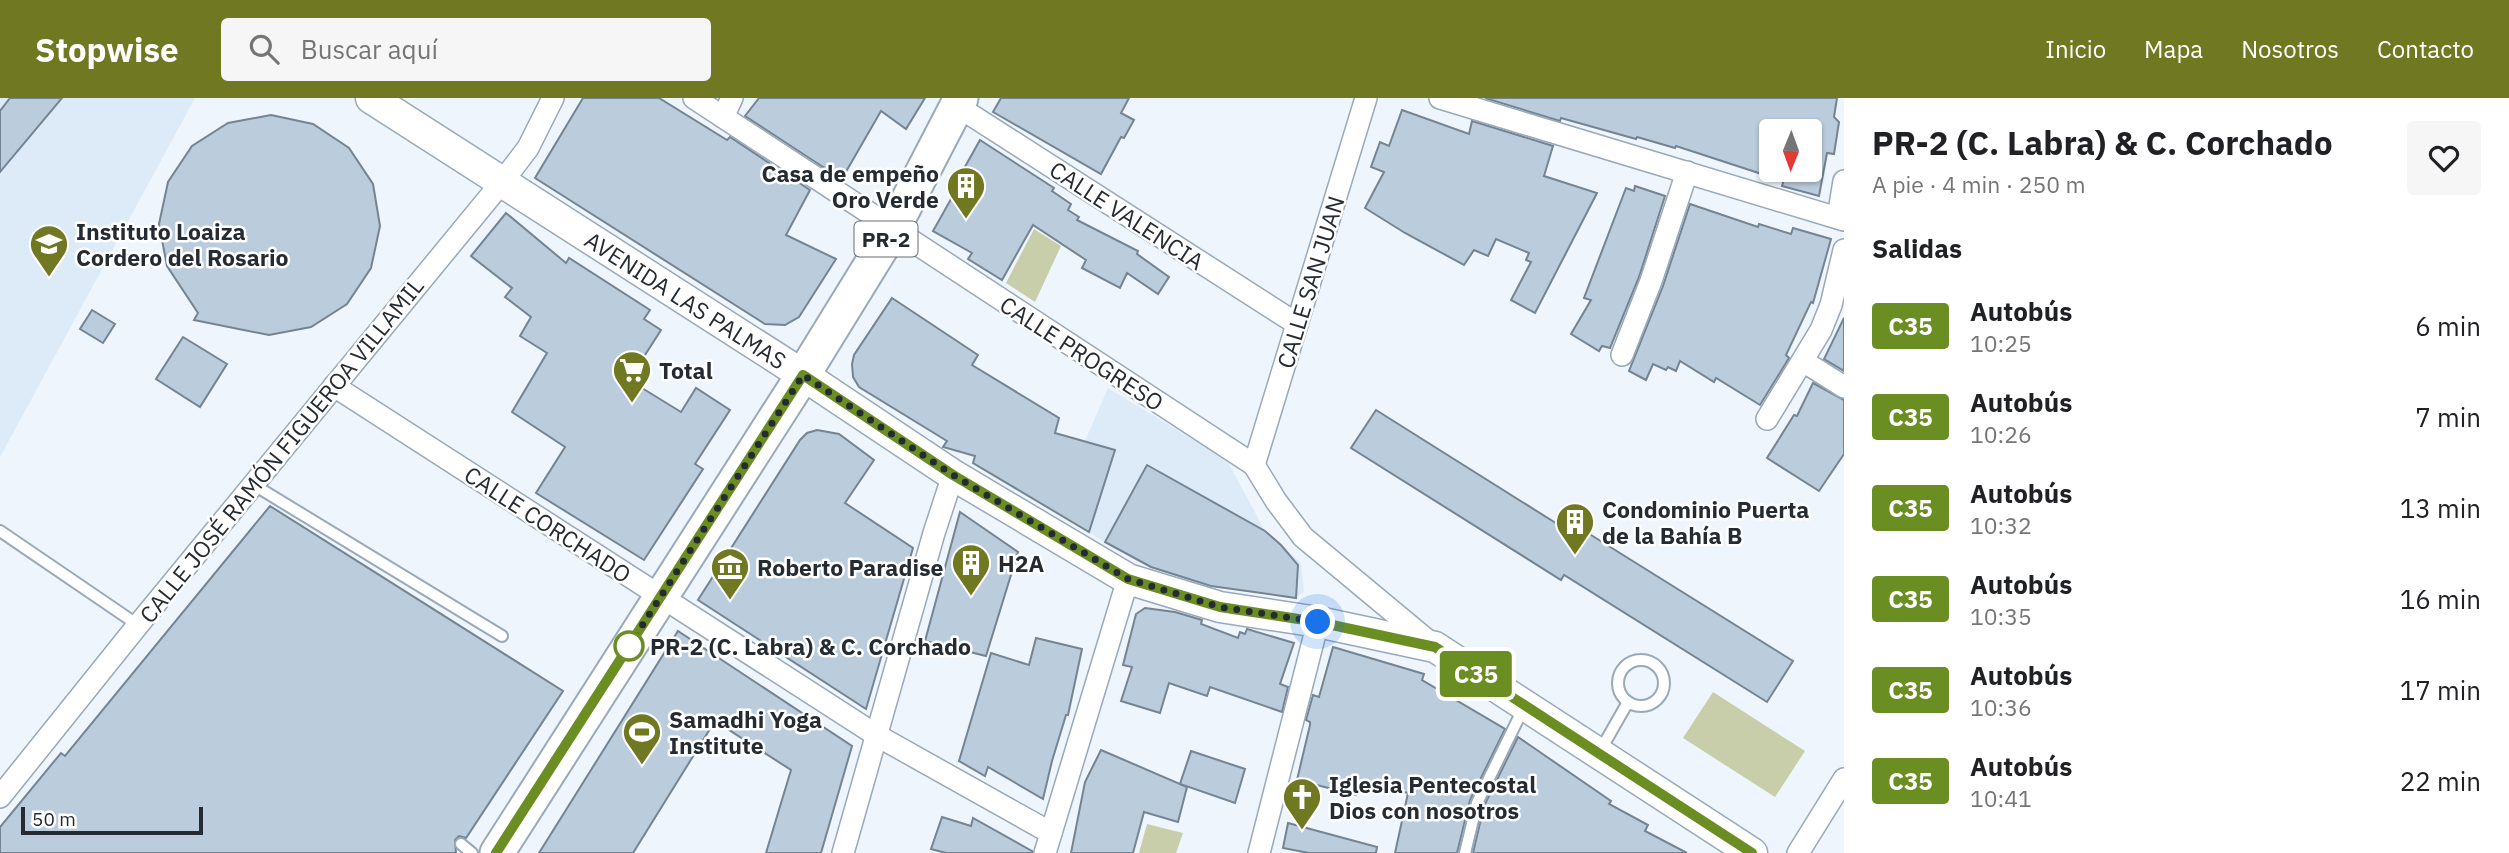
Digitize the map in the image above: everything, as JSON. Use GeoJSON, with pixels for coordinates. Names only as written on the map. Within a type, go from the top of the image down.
{"type":"FeatureCollection","features":[{"type":"Feature","properties":{"kind":"main road","name":"PR-2"},"geometry":{"type":"LineString","coordinates":[[496,853],[803,375],[893,229],[959,102]]}},
{"type":"Feature","properties":{"kind":"street","name":"AVENIDA LAS PALMAS"},"geometry":{"type":"LineString","coordinates":[[371,98],[803,375],[953,475],[1128,579],[1220,607],[1318,622],[1435,647],[1752,853]]}},
{"type":"Feature","properties":{"kind":"street","name":"CALLE JOSÉ RAMÓN FIGUEROA VILLAMIL"},"geometry":{"type":"LineString","coordinates":[[0,797],[502,182],[527,148],[553,98]]}},
{"type":"Feature","properties":{"kind":"street","name":"CALLE PROGRESO"},"geometry":{"type":"LineString","coordinates":[[694,98],[727,107],[893,229],[1254,465],[1303,537],[1435,647]]}},
{"type":"Feature","properties":{"kind":"street","name":"CALLE SAN JUAN"},"geometry":{"type":"LineString","coordinates":[[1254,465],[1366,98]]}},
{"type":"Feature","properties":{"kind":"street"},"geometry":{"type":"LineString","coordinates":[[1440,98],[1841,219],[1844,181]]}},
{"type":"Feature","properties":{"kind":"street","name":"CALLE VALENCIA"},"geometry":{"type":"LineString","coordinates":[[959,102],[1297,324]]}},
{"type":"Feature","properties":{"kind":"street"},"geometry":{"type":"LineString","coordinates":[[1622,355],[1651,281],[1687,172]]}},
{"type":"Feature","properties":{"kind":"street"},"geometry":{"type":"LineString","coordinates":[[1767,419],[1821,330],[1832,305],[1844,250]]}},
{"type":"Feature","properties":{"kind":"street"},"geometry":{"type":"LineString","coordinates":[[1803,361],[1844,387]]}},
{"type":"Feature","properties":{"kind":"street","name":"CALLE CORCHADO"},"geometry":{"type":"LineString","coordinates":[[334,386],[1048,843]]}},
{"type":"Feature","properties":{"kind":"street"},"geometry":{"type":"LineString","coordinates":[[843,853],[953,475]]}},
{"type":"Feature","properties":{"kind":"street"},"geometry":{"type":"LineString","coordinates":[[1048,843],[1128,579]]}},
{"type":"Feature","properties":{"kind":"street"},"geometry":{"type":"LineString","coordinates":[[1259,853],[1318,622]]}},
{"type":"Feature","properties":{"kind":"street"},"geometry":{"type":"LineString","coordinates":[[1798,853],[1844,779]]}},
{"type":"Feature","properties":{"kind":"lane"},"geometry":{"type":"LineString","coordinates":[[254,485],[502,636]]}},
{"type":"Feature","properties":{"kind":"lane"},"geometry":{"type":"LineString","coordinates":[[0,531],[138,625]]}},
{"type":"Feature","properties":{"kind":"lane"},"geometry":{"type":"LineString","coordinates":[[1637,660],[1655,664],[1664,679],[1660,696],[1654,703],[1645,706],[1628,702],[1618,687],[1622,670],[1637,660]]}},
{"type":"Feature","properties":{"kind":"lane"},"geometry":{"type":"LineString","coordinates":[[1599,753],[1628,702]]}},
{"type":"Feature","properties":{"kind":"lane"},"geometry":{"type":"LineString","coordinates":[[1465,853],[1477,803],[1525,705]]}},
{"type":"Feature","properties":{"kind":"lane"},"geometry":{"type":"LineString","coordinates":[[461,844],[472,853]]}},
{"type":"Feature","properties":{"kind":"shaded area","name":"Instituto Loaiza Cordero del Rosario"},"geometry":{"type":"Polygon","coordinates":[[[0,98],[195,98],[0,457],[0,98]]]}},
{"type":"Feature","properties":{"kind":"shaded area"},"geometry":{"type":"Polygon","coordinates":[[[1108,388],[1227,460],[1265,531],[1301,563],[1304,591],[1296,598],[1151,567],[1062,516],[1085,441],[1108,388]]]}},
{"type":"Feature","properties":{"kind":"green space"},"geometry":{"type":"Polygon","coordinates":[[[1034,229],[1061,246],[1035,302],[1006,283],[1034,229]]]}},
{"type":"Feature","properties":{"kind":"green space"},"geometry":{"type":"Polygon","coordinates":[[[1713,692],[1805,751],[1775,797],[1683,738],[1713,692]]]}},
{"type":"Feature","properties":{"kind":"green space"},"geometry":{"type":"Polygon","coordinates":[[[1147,824],[1183,833],[1176,853],[1139,853],[1147,824]]]}},
{"type":"Feature","properties":{"kind":"building"},"geometry":{"type":"Polygon","coordinates":[[[10,98],[62,98],[0,172],[0,111],[10,98]]]}},
{"type":"Feature","properties":{"kind":"building"},"geometry":{"type":"Polygon","coordinates":[[[583,98],[659,98],[727,140],[730,137],[810,190],[786,235],[836,259],[799,317],[785,325],[765,324],[535,178],[583,98]]]}},
{"type":"Feature","properties":{"kind":"building"},"geometry":{"type":"Polygon","coordinates":[[[759,98],[925,98],[906,129],[881,111],[843,177],[745,116],[759,98]]]}},
{"type":"Feature","properties":{"kind":"building"},"geometry":{"type":"Polygon","coordinates":[[[1001,98],[1129,98],[1121,113],[1134,120],[1124,138],[1121,137],[1101,174],[993,112],[1001,98]]]}},
{"type":"Feature","properties":{"kind":"building"},"geometry":{"type":"Polygon","coordinates":[[[1485,98],[1837,98],[1834,117],[1839,122],[1834,154],[1827,153],[1822,180],[1822,119],[1759,119],[1759,173],[1676,146],[1675,148],[1637,137],[1636,139],[1561,118],[1560,121],[1485,98]]]}},
{"type":"Feature","properties":{"kind":"building"},"geometry":{"type":"Polygon","coordinates":[[[1402,110],[1469,134],[1472,121],[1553,146],[1544,176],[1597,193],[1535,313],[1511,300],[1531,262],[1526,260],[1529,253],[1496,239],[1488,256],[1474,250],[1464,265],[1365,208],[1384,172],[1371,167],[1380,142],[1389,146],[1402,110]]]}},
{"type":"Feature","properties":{"kind":"building"},"geometry":{"type":"Polygon","coordinates":[[[271,115],[313,124],[349,148],[373,184],[380,226],[371,268],[347,304],[311,327],[269,335],[194,320],[198,313],[167,266],[159,224],[168,182],[192,146],[228,123],[271,115]]]}},
{"type":"Feature","properties":{"kind":"building"},"geometry":{"type":"Polygon","coordinates":[[[980,140],[1054,188],[1052,191],[1071,204],[1068,210],[1079,217],[1077,220],[1138,251],[1137,254],[1169,277],[1158,294],[1127,273],[1120,288],[1082,268],[1086,260],[1033,225],[1002,280],[968,259],[972,253],[933,231],[980,140]]]}},
{"type":"Feature","properties":{"kind":"building"},"geometry":{"type":"Polygon","coordinates":[[[1783,182],[1822,182],[1819,196],[1782,186],[1783,182]]]}},
{"type":"Feature","properties":{"kind":"building"},"geometry":{"type":"Polygon","coordinates":[[[1635,186],[1665,196],[1639,277],[1610,348],[1602,346],[1599,351],[1571,334],[1591,300],[1584,298],[1626,188],[1634,191],[1635,186]]]}},
{"type":"Feature","properties":{"kind":"building"},"geometry":{"type":"Polygon","coordinates":[[[1690,204],[1758,227],[1759,224],[1791,234],[1793,228],[1831,239],[1813,303],[1811,302],[1786,355],[1789,358],[1760,405],[1716,378],[1714,382],[1680,361],[1676,371],[1653,364],[1646,380],[1629,371],[1663,286],[1690,204]]]}},
{"type":"Feature","properties":{"kind":"building"},"geometry":{"type":"Polygon","coordinates":[[[506,213],[566,263],[569,258],[650,310],[644,319],[661,330],[629,380],[681,412],[696,388],[730,410],[695,464],[703,469],[644,560],[536,493],[565,447],[512,412],[547,353],[520,336],[531,317],[505,297],[512,288],[471,256],[506,213]]]}},
{"type":"Feature","properties":{"kind":"building"},"geometry":{"type":"Polygon","coordinates":[[[892,298],[978,355],[972,365],[1059,418],[1055,433],[1115,450],[1089,532],[973,463],[975,456],[943,447],[947,441],[859,387],[853,377],[854,355],[892,298]]]}},
{"type":"Feature","properties":{"kind":"building"},"geometry":{"type":"Polygon","coordinates":[[[92,310],[115,324],[103,343],[80,329],[92,310]]]}},
{"type":"Feature","properties":{"kind":"building"},"geometry":{"type":"Polygon","coordinates":[[[1844,318],[1844,371],[1824,359],[1844,318]]]}},
{"type":"Feature","properties":{"kind":"building"},"geometry":{"type":"Polygon","coordinates":[[[183,337],[227,364],[200,407],[156,379],[183,337]]]}},
{"type":"Feature","properties":{"kind":"building"},"geometry":{"type":"Polygon","coordinates":[[[1813,383],[1844,400],[1844,454],[1819,491],[1767,458],[1794,415],[1797,416],[1813,383]]]}},
{"type":"Feature","properties":{"kind":"building","name":"Condominio Puerta de la Bahía B"},"geometry":{"type":"Polygon","coordinates":[[[1376,410],[1578,537],[1583,530],[1793,661],[1767,702],[1564,575],[1561,580],[1351,448],[1376,410]]]}},
{"type":"Feature","properties":{"kind":"building"},"geometry":{"type":"Polygon","coordinates":[[[817,430],[839,434],[874,460],[845,503],[913,548],[866,709],[698,600],[800,440],[807,433],[817,430]]]}},
{"type":"Feature","properties":{"kind":"building"},"geometry":{"type":"Polygon","coordinates":[[[1147,465],[1265,531],[1281,545],[1298,565],[1296,598],[1211,586],[1151,567],[1105,542],[1147,465]]]}},
{"type":"Feature","properties":{"kind":"building"},"geometry":{"type":"Polygon","coordinates":[[[270,506],[563,691],[466,838],[459,836],[455,840],[456,853],[0,853],[0,827],[61,753],[65,756],[270,506]]]}},
{"type":"Feature","properties":{"kind":"building","name":"H2A"},"geometry":{"type":"Polygon","coordinates":[[[960,512],[1018,552],[986,656],[925,641],[960,512]]]}},
{"type":"Feature","properties":{"kind":"building"},"geometry":{"type":"Polygon","coordinates":[[[1145,608],[1175,612],[1202,620],[1201,624],[1238,638],[1240,632],[1245,634],[1247,629],[1294,643],[1280,684],[1288,687],[1282,712],[1210,687],[1207,696],[1169,683],[1160,713],[1121,701],[1132,667],[1123,665],[1136,614],[1145,608]]]}},
{"type":"Feature","properties":{"kind":"building"},"geometry":{"type":"Polygon","coordinates":[[[678,631],[852,746],[821,853],[766,853],[791,770],[715,721],[633,853],[539,853],[678,631]]]}},
{"type":"Feature","properties":{"kind":"building"},"geometry":{"type":"Polygon","coordinates":[[[1036,638],[1082,649],[1068,715],[1052,761],[1043,799],[988,767],[985,776],[959,761],[991,653],[1029,665],[1036,638]]]}},
{"type":"Feature","properties":{"kind":"building"},"geometry":{"type":"Polygon","coordinates":[[[1333,647],[1424,674],[1422,680],[1505,729],[1470,800],[1457,853],[1395,853],[1408,793],[1360,782],[1356,795],[1297,780],[1310,725],[1306,720],[1313,695],[1319,697],[1333,647]]]}},
{"type":"Feature","properties":{"kind":"building"},"geometry":{"type":"Polygon","coordinates":[[[1518,737],[1611,801],[1609,804],[1648,825],[1645,831],[1687,853],[1473,853],[1484,806],[1518,737]]]}},
{"type":"Feature","properties":{"kind":"building"},"geometry":{"type":"Polygon","coordinates":[[[1101,750],[1187,787],[1178,822],[1144,812],[1133,853],[1071,853],[1085,782],[1101,750]]]}},
{"type":"Feature","properties":{"kind":"building"},"geometry":{"type":"Polygon","coordinates":[[[1191,751],[1245,769],[1235,803],[1180,784],[1191,751]]]}},
{"type":"Feature","properties":{"kind":"building"},"geometry":{"type":"Polygon","coordinates":[[[942,817],[971,826],[973,818],[1032,853],[946,853],[931,849],[942,817]]]}},
{"type":"Feature","properties":{"kind":"building","name":"Iglesia Pentecostal Dios con nosotros"},"geometry":{"type":"Polygon","coordinates":[[[1288,823],[1377,847],[1376,853],[1309,853],[1283,848],[1288,823]]]}},
{"type":"Feature","properties":{"kind":"bus line","name":"C35"},"geometry":{"type":"LineString","coordinates":[[496,853],[803,375],[953,475],[1128,579],[1220,607],[1318,622],[1435,647],[1752,853]]}},
{"type":"Feature","properties":{"kind":"place","name":"Casa de empeño Oro Verde"},"geometry":{"type":"Point","coordinates":[966,220]}},
{"type":"Feature","properties":{"kind":"place","name":"Instituto Loaiza Cordero del Rosario"},"geometry":{"type":"Point","coordinates":[49,278]}},
{"type":"Feature","properties":{"kind":"place","name":"Total"},"geometry":{"type":"Point","coordinates":[632,404]}},
{"type":"Feature","properties":{"kind":"place","name":"Condominio Puerta de la Bahía B"},"geometry":{"type":"Point","coordinates":[1575,556]}},
{"type":"Feature","properties":{"kind":"place","name":"H2A"},"geometry":{"type":"Point","coordinates":[971,597]}},
{"type":"Feature","properties":{"kind":"place","name":"Roberto Paradise"},"geometry":{"type":"Point","coordinates":[730,601]}},
{"type":"Feature","properties":{"kind":"place","name":"PR-2 (C. Labra) & C. Corchado"},"geometry":{"type":"Point","coordinates":[629,646]}},
{"type":"Feature","properties":{"kind":"place","name":"Samadhi Yoga Institute"},"geometry":{"type":"Point","coordinates":[642,766]}},
{"type":"Feature","properties":{"kind":"place","name":"Iglesia Pentecostal Dios con nosotros"},"geometry":{"type":"Point","coordinates":[1302,831]}},
{"type":"Feature","properties":{"kind":"route"},"geometry":{"type":"LineString","coordinates":[[629,646],[803,375],[953,475],[1128,579],[1220,607],[1318,622]]}}]}
